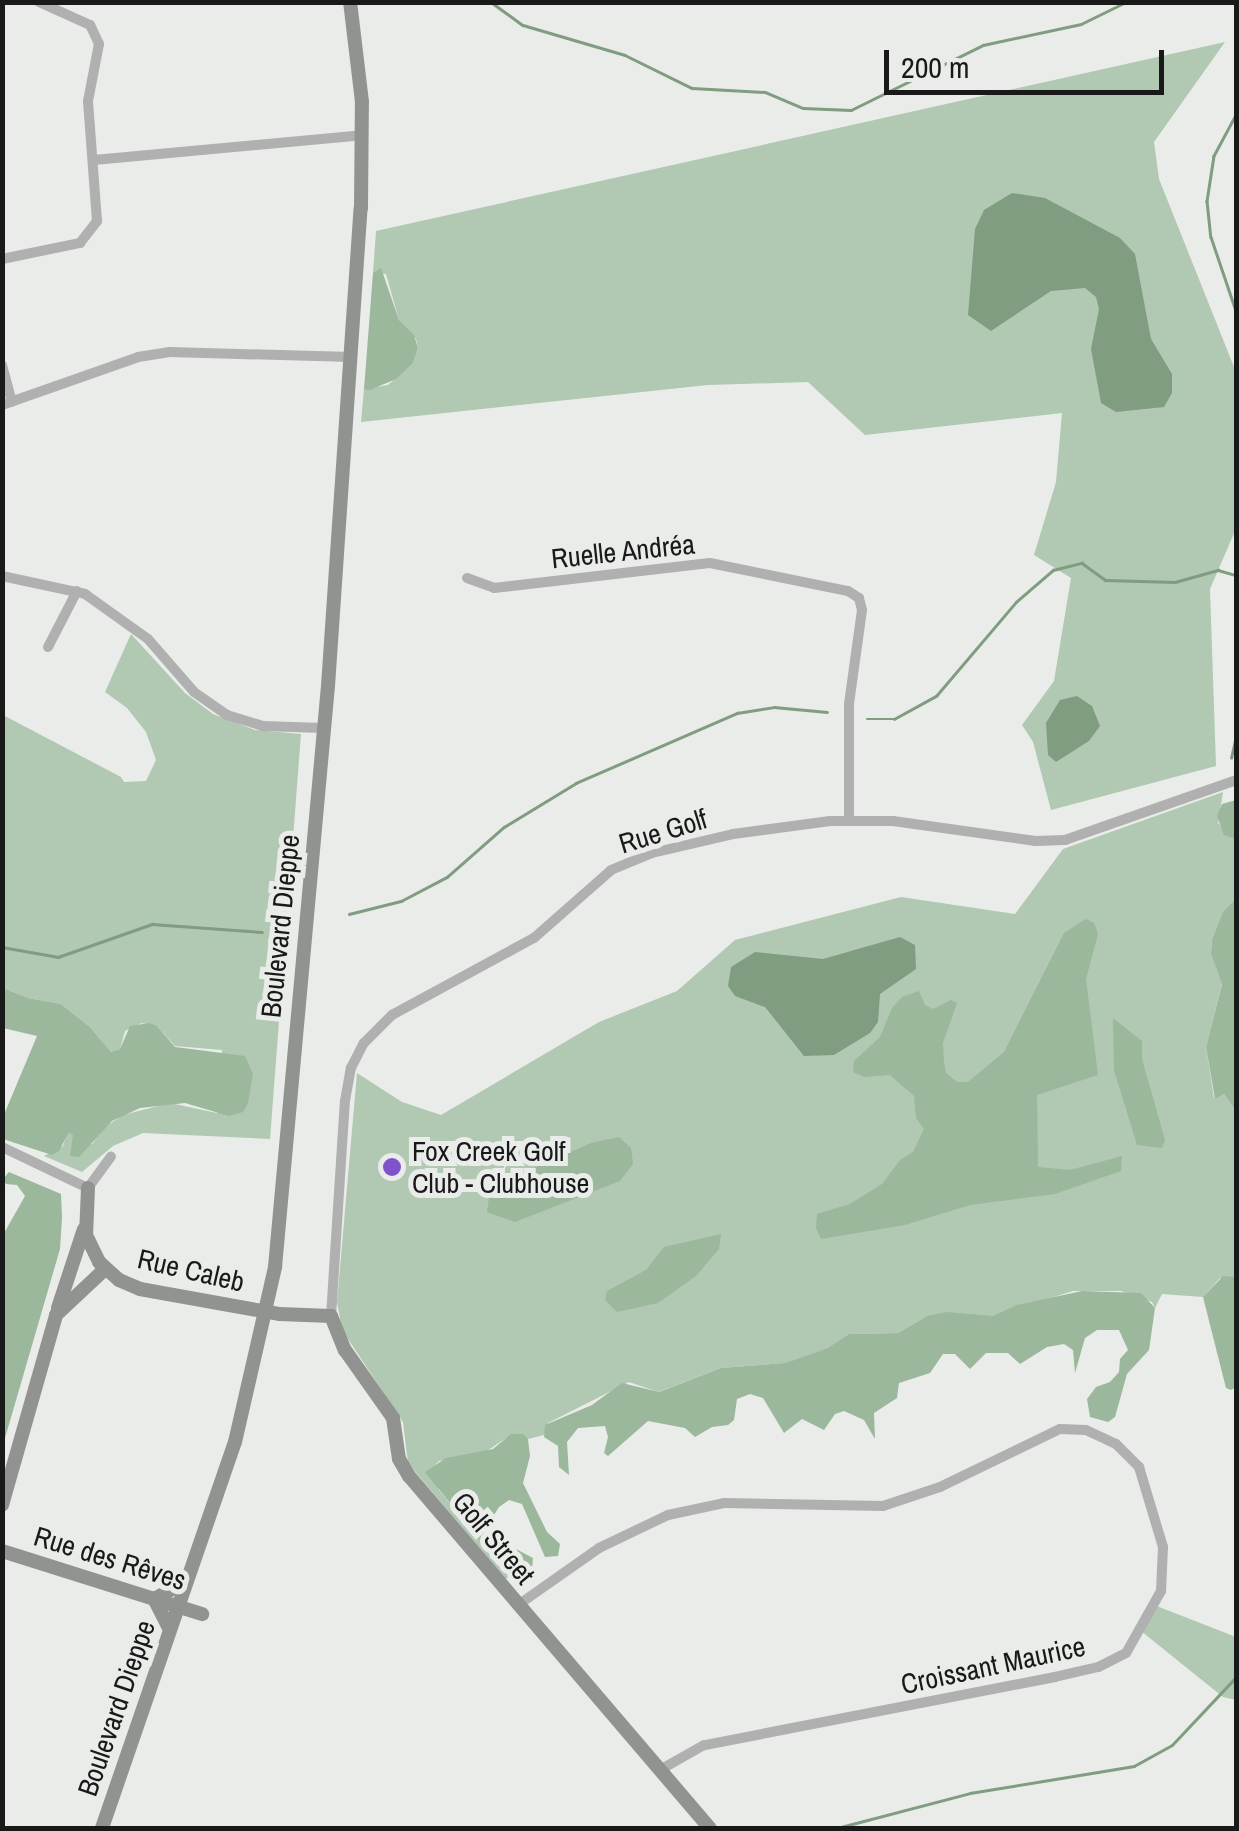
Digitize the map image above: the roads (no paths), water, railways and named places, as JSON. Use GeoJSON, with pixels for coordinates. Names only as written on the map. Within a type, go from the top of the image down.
{"type":"FeatureCollection","features":[{"type":"Feature","properties":{"kind":"main road","name":"Boulevard Dieppe"},"geometry":{"type":"LineString","coordinates":[[102,1828],[235,1442],[266,1312],[285,1169],[352,356],[362,135],[350,2]]}},
{"type":"Feature","properties":{"kind":"main road"},"geometry":{"type":"LineString","coordinates":[[2,1505],[84,1228],[88,1188]]}},
{"type":"Feature","properties":{"kind":"main road","name":"Rue Caleb"},"geometry":{"type":"LineString","coordinates":[[84,1228],[105,1269],[140,1289],[266,1312],[331,1316]]}},
{"type":"Feature","properties":{"kind":"main road"},"geometry":{"type":"LineString","coordinates":[[56,1315],[105,1269]]}},
{"type":"Feature","properties":{"kind":"main road","name":"Golf Street"},"geometry":{"type":"LineString","coordinates":[[331,1316],[344,1350],[396,1424],[405,1472],[710,1828]]}},
{"type":"Feature","properties":{"kind":"main road","name":"Rue des Rêves"},"geometry":{"type":"LineString","coordinates":[[2,1551],[202,1614]]}},
{"type":"Feature","properties":{"kind":"main road"},"geometry":{"type":"LineString","coordinates":[[169,1628],[154,1599],[186,1582]]}},
{"type":"Feature","properties":{"kind":"street"},"geometry":{"type":"LineString","coordinates":[[2,259],[80,243],[98,222],[88,101],[100,44],[90,25],[39,2]]}},
{"type":"Feature","properties":{"kind":"street"},"geometry":{"type":"LineString","coordinates":[[94,160],[362,135]]}},
{"type":"Feature","properties":{"kind":"street"},"geometry":{"type":"LineString","coordinates":[[2,365],[7,403],[138,358],[170,352],[352,356]]}},
{"type":"Feature","properties":{"kind":"street","name":"Ruelle Andréa"},"geometry":{"type":"LineString","coordinates":[[467,578],[494,588],[710,563],[848,592],[858,598],[862,610],[850,704],[849,820]]}},
{"type":"Feature","properties":{"kind":"street"},"geometry":{"type":"LineString","coordinates":[[2,576],[77,591],[148,639],[194,692],[228,715],[262,726],[324,728]]}},
{"type":"Feature","properties":{"kind":"street"},"geometry":{"type":"LineString","coordinates":[[48,647],[77,591]]}},
{"type":"Feature","properties":{"kind":"street","name":"Rue Golf"},"geometry":{"type":"LineString","coordinates":[[331,1316],[346,1090],[357,1054],[377,1026],[527,942],[593,883],[633,860],[744,832],[849,820],[893,821],[1025,840],[1065,840],[1236,780]]}},
{"type":"Feature","properties":{"kind":"street"},"geometry":{"type":"LineString","coordinates":[[2,1147],[88,1188],[111,1156]]}},
{"type":"Feature","properties":{"kind":"street","name":"Croissant Maurice"},"geometry":{"type":"LineString","coordinates":[[518,1605],[600,1548],[668,1516],[724,1504],[883,1506],[940,1487],[1060,1428],[1086,1430],[1116,1444],[1139,1468],[1163,1547],[1161,1591],[1126,1653],[1098,1668],[704,1745],[660,1770]]}},
{"type":"Feature","properties":{"kind":"waterway"},"geometry":{"type":"LineString","coordinates":[[491,2],[523,25],[625,55],[692,88],[765,92],[803,108],[851,110],[983,45],[1081,24],[1126,2]]}},
{"type":"Feature","properties":{"kind":"waterway"},"geometry":{"type":"LineString","coordinates":[[1236,115],[1214,156],[1207,201],[1211,237],[1236,311]]}},
{"type":"Feature","properties":{"kind":"waterway"},"geometry":{"type":"LineString","coordinates":[[867,719],[894,719],[936,696],[1016,602],[1053,570],[1082,563],[1105,580],[1175,582],[1218,570],[1236,575]]}},
{"type":"Feature","properties":{"kind":"waterway"},"geometry":{"type":"LineString","coordinates":[[349,914],[401,901],[447,877],[504,827],[576,783],[737,713],[774,707],[827,712]]}},
{"type":"Feature","properties":{"kind":"waterway"},"geometry":{"type":"LineString","coordinates":[[1231,758],[1236,736]]}},
{"type":"Feature","properties":{"kind":"waterway"},"geometry":{"type":"LineString","coordinates":[[2,947],[58,957],[152,924],[262,932]]}},
{"type":"Feature","properties":{"kind":"waterway"},"geometry":{"type":"LineString","coordinates":[[1236,1147],[1236,1237]]}},
{"type":"Feature","properties":{"kind":"waterway"},"geometry":{"type":"LineString","coordinates":[[837,1828],[970,1793],[1134,1766],[1172,1745],[1236,1677]]}},
{"type":"Feature","properties":{"kind":"place","name":"Fox Creek Golf Club - Clubhouse"},"geometry":{"type":"Point","coordinates":[392,1167]}}]}
